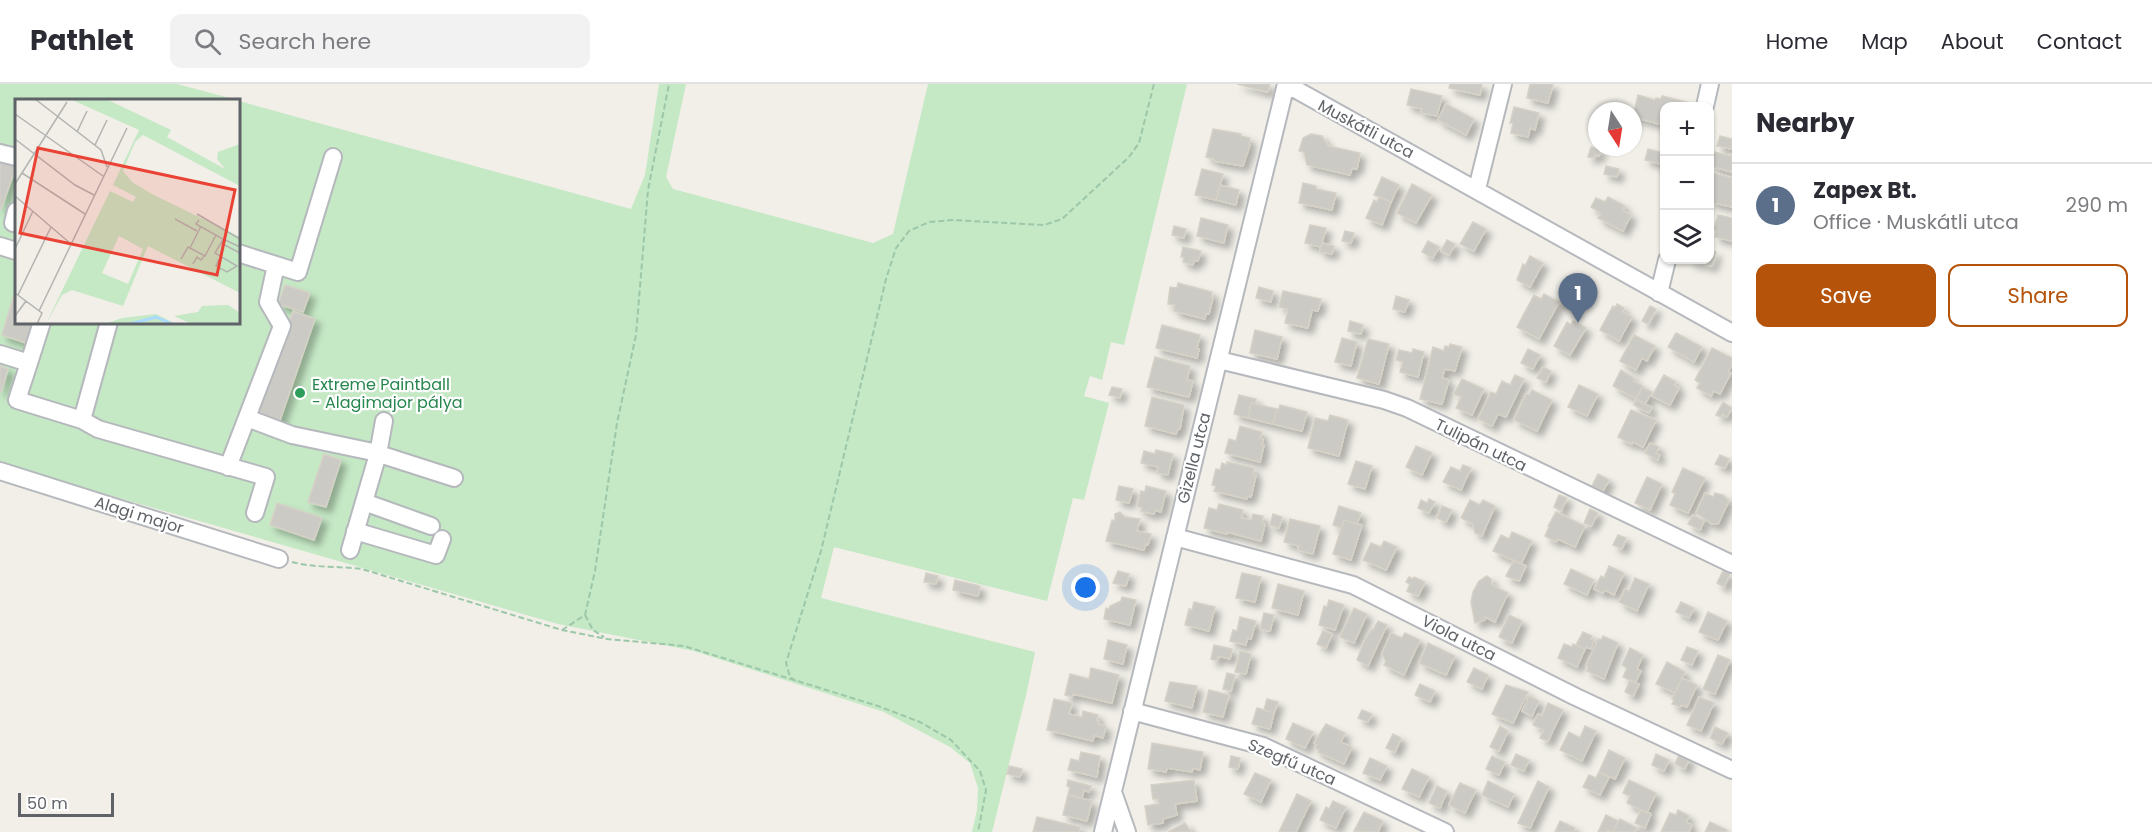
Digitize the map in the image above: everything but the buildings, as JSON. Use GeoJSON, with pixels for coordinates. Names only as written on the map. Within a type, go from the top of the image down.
{"type":"FeatureCollection","features":[{"type":"Feature","properties":{"kind":"street","name":"Muskátli utca"},"geometry":{"type":"LineString","coordinates":[[1286,84],[1478,185],[1732,333]]}},
{"type":"Feature","properties":{"kind":"street","name":"Gizella utca"},"geometry":{"type":"LineString","coordinates":[[1103,832],[1286,84]]}},
{"type":"Feature","properties":{"kind":"street"},"geometry":{"type":"LineString","coordinates":[[1478,185],[1503,84]]}},
{"type":"Feature","properties":{"kind":"street"},"geometry":{"type":"LineString","coordinates":[[1706,102],[1710,84]]}},
{"type":"Feature","properties":{"kind":"street"},"geometry":{"type":"LineString","coordinates":[[0,153],[15,158]]}},
{"type":"Feature","properties":{"kind":"street"},"geometry":{"type":"LineString","coordinates":[[240,254],[298,272],[333,157]]}},
{"type":"Feature","properties":{"kind":"street"},"geometry":{"type":"LineString","coordinates":[[0,246],[15,251]]}},
{"type":"Feature","properties":{"kind":"street"},"geometry":{"type":"LineString","coordinates":[[1660,289],[1666,264]]}},
{"type":"Feature","properties":{"kind":"street"},"geometry":{"type":"LineString","coordinates":[[228,467],[282,326],[268,302],[276,265]]}},
{"type":"Feature","properties":{"kind":"street","name":"Muskátli utca"},"geometry":{"type":"LineString","coordinates":[[1660,289],[1732,323]]}},
{"type":"Feature","properties":{"kind":"street"},"geometry":{"type":"LineString","coordinates":[[17,400],[41,324]]}},
{"type":"Feature","properties":{"kind":"street"},"geometry":{"type":"LineString","coordinates":[[82,420],[108,324]]}},
{"type":"Feature","properties":{"kind":"street"},"geometry":{"type":"LineString","coordinates":[[0,354],[29,363]]}},
{"type":"Feature","properties":{"kind":"street","name":"Tulipán utca"},"geometry":{"type":"LineString","coordinates":[[1219,360],[1384,400],[1407,408],[1732,564]]}},
{"type":"Feature","properties":{"kind":"street"},"geometry":{"type":"LineString","coordinates":[[0,402],[17,400],[82,420],[98,429],[266,477],[255,513]]}},
{"type":"Feature","properties":{"kind":"street"},"geometry":{"type":"LineString","coordinates":[[247,418],[292,435],[378,454],[454,478]]}},
{"type":"Feature","properties":{"kind":"street"},"geometry":{"type":"LineString","coordinates":[[350,550],[378,454],[384,421]]}},
{"type":"Feature","properties":{"kind":"street","name":"Alagi major"},"geometry":{"type":"LineString","coordinates":[[0,471],[279,559]]}},
{"type":"Feature","properties":{"kind":"street"},"geometry":{"type":"LineString","coordinates":[[364,502],[431,526]]}},
{"type":"Feature","properties":{"kind":"street"},"geometry":{"type":"LineString","coordinates":[[356,531],[436,555],[442,539]]}},
{"type":"Feature","properties":{"kind":"street","name":"Viola utca"},"geometry":{"type":"LineString","coordinates":[[1175,537],[1353,585],[1576,698],[1732,770]]}},
{"type":"Feature","properties":{"kind":"street","name":"Szegfű utca"},"geometry":{"type":"LineString","coordinates":[[1132,711],[1263,746],[1445,832]]}},
{"type":"Feature","properties":{"kind":"street"},"geometry":{"type":"LineString","coordinates":[[1113,791],[1127,832]]}},
{"type":"Feature","properties":{"kind":"path"},"geometry":{"type":"LineString","coordinates":[[607,639],[593,630],[585,615],[595,571],[617,423],[636,335],[648,190],[669,84]]}},
{"type":"Feature","properties":{"kind":"path"},"geometry":{"type":"LineString","coordinates":[[799,683],[790,677],[786,663],[821,551],[886,279],[896,248],[909,231],[929,222],[951,220],[1044,225],[1062,219],[1129,157],[1139,143],[1154,84]]}},
{"type":"Feature","properties":{"kind":"path"},"geometry":{"type":"LineString","coordinates":[[279,559],[306,566],[362,569],[562,630],[607,639],[684,646],[878,706],[920,722],[951,740],[980,771],[986,790],[978,832]]}},
{"type":"Feature","properties":{"kind":"path"},"geometry":{"type":"LineString","coordinates":[[562,630],[585,615]]}},
{"type":"Feature","properties":{"kind":"green space"},"geometry":{"type":"Polygon","coordinates":[[[0,84],[177,84],[233,99],[15,99],[15,324],[240,324],[240,101],[631,209],[645,175],[659,84],[686,84],[666,177],[673,189],[873,243],[893,234],[928,84],[1187,84],[1124,345],[1111,342],[1102,380],[1090,376],[1084,396],[1109,403],[1084,500],[1073,498],[1047,601],[834,547],[821,598],[1035,652],[992,832],[972,832],[977,810],[978,788],[970,763],[950,747],[884,712],[694,651],[558,624],[18,469],[0,473],[0,84]]]}},
{"type":"Feature","properties":{"kind":"place","name":"Zapex Bt."},"geometry":{"type":"Point","coordinates":[1578,323]}},
{"type":"Feature","properties":{"kind":"place","name":"Extreme Paintball - Alagimajor pálya"},"geometry":{"type":"Point","coordinates":[300,393]}}]}
